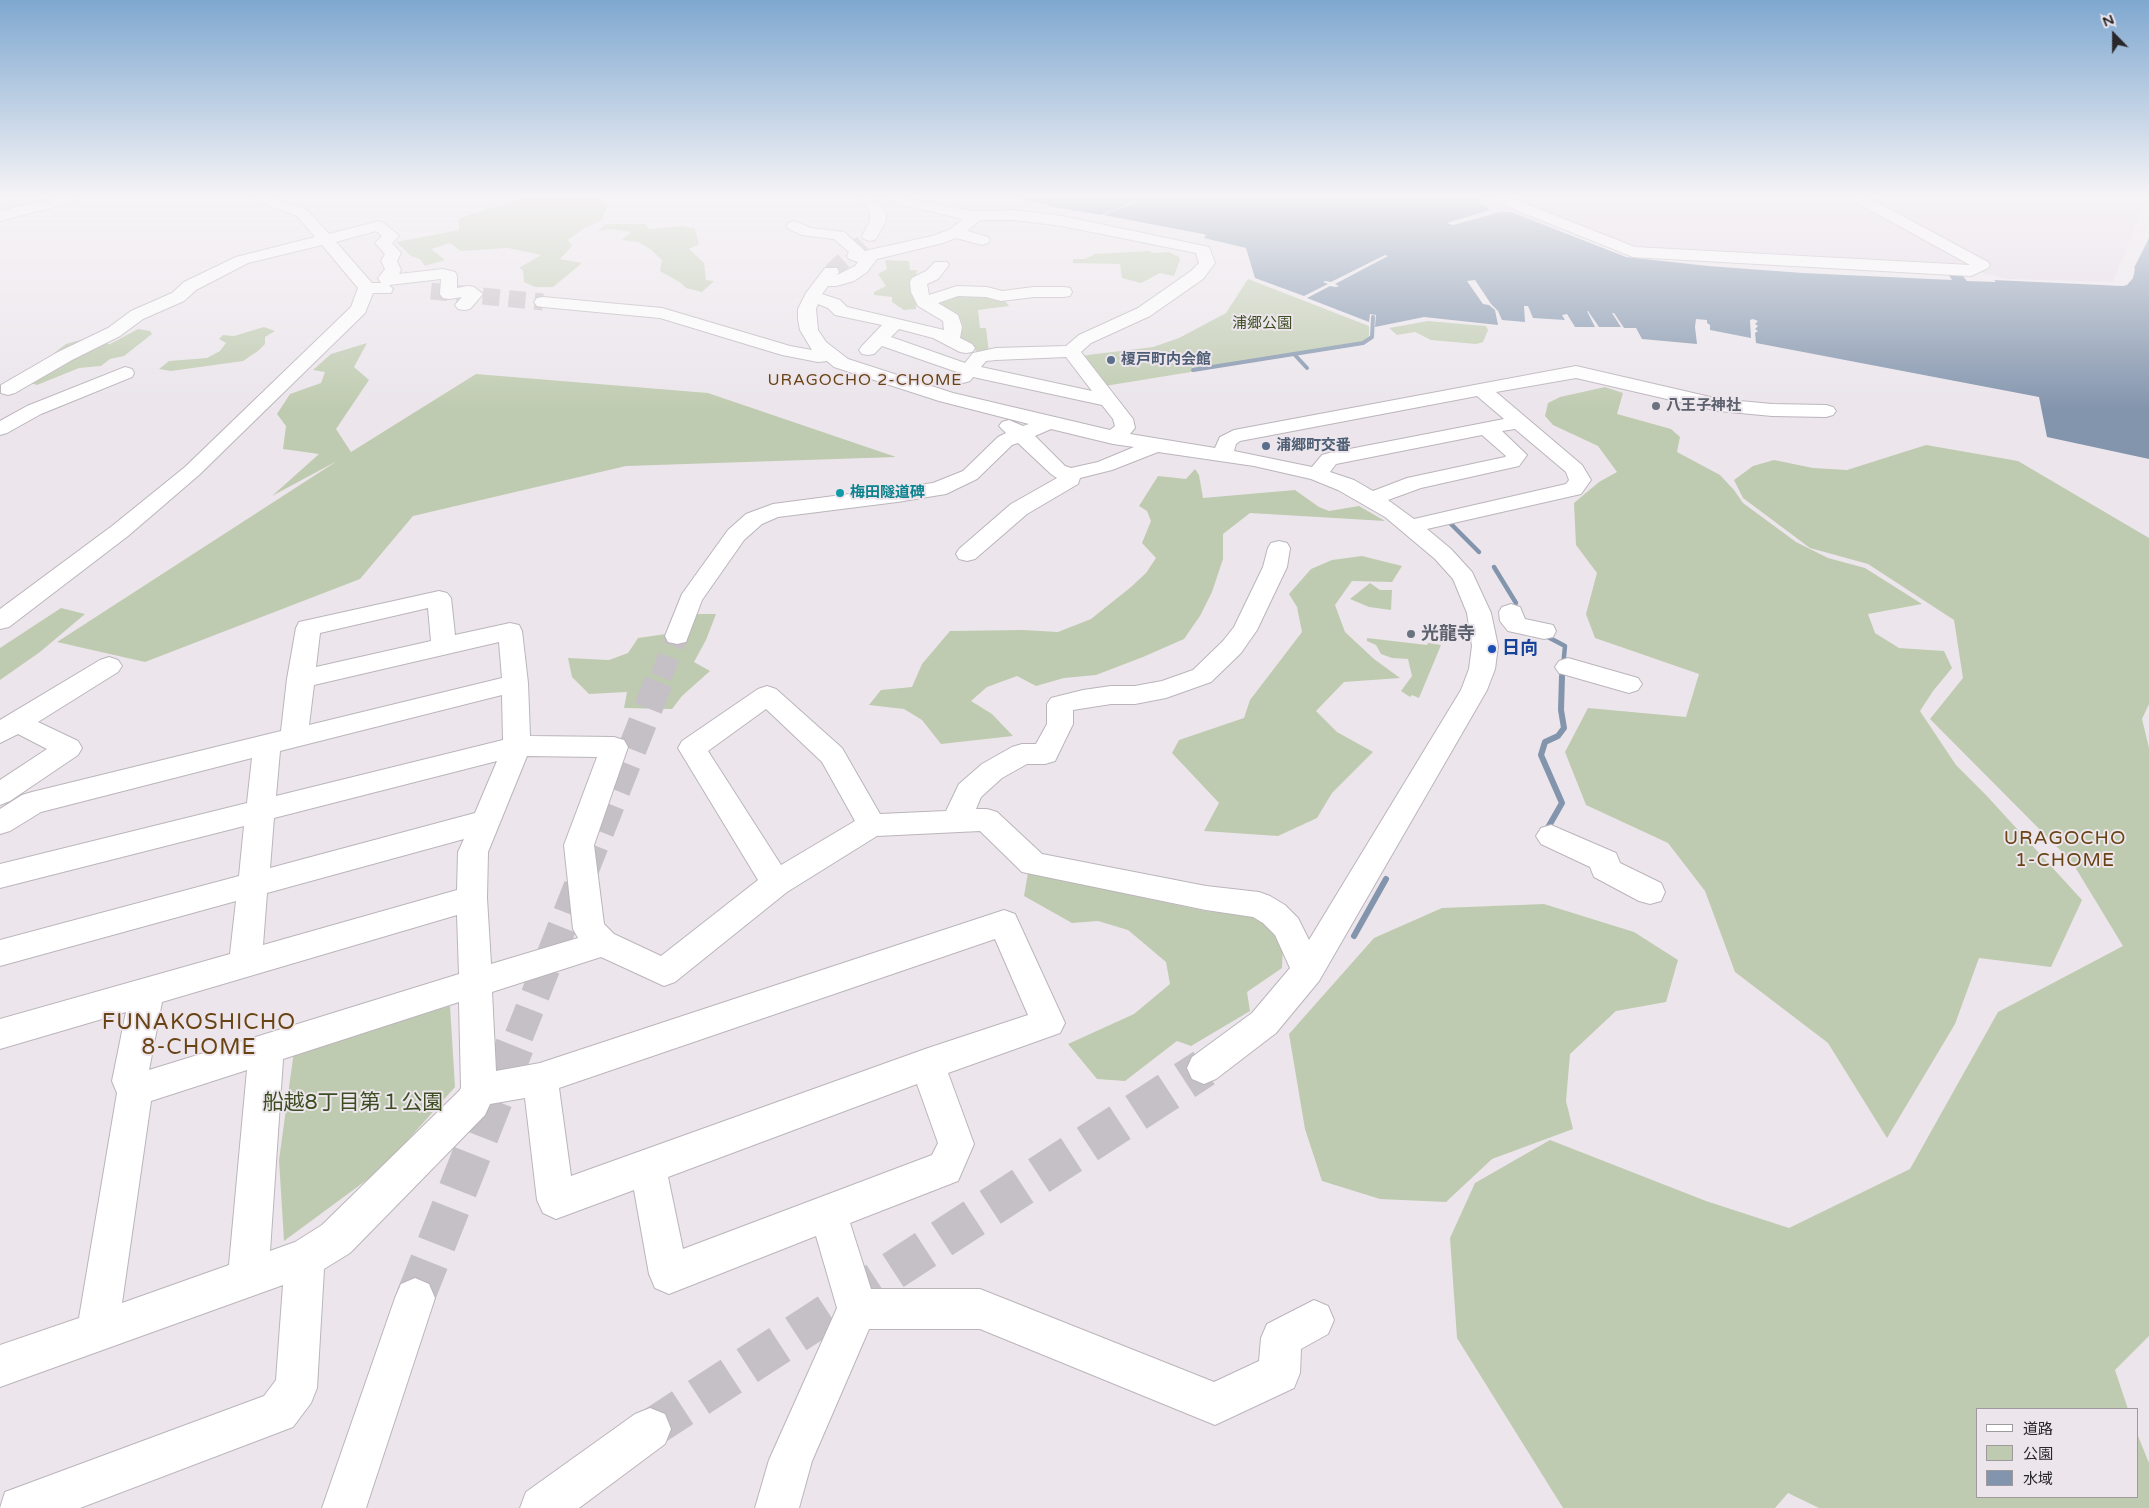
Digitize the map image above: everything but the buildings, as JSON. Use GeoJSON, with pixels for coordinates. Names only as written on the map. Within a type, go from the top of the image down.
{"type":"FeatureCollection","features":[{"type":"Feature","properties":{"kind":"street"},"geometry":{"type":"LineString","coordinates":[[8,389],[65,356],[114,332],[137,315],[178,297],[190,286],[225,268]]}},
{"type":"Feature","properties":{"kind":"street"},"geometry":{"type":"LineString","coordinates":[[349,268],[366,287],[431,291]]}},
{"type":"Feature","properties":{"kind":"street"},"geometry":{"type":"LineString","coordinates":[[392,268],[386,278],[387,280],[443,274],[449,276],[449,294],[468,291],[474,294],[464,305]]}},
{"type":"Feature","properties":{"kind":"street"},"geometry":{"type":"LineString","coordinates":[[822,283],[848,277],[860,268]]}},
{"type":"Feature","properties":{"kind":"street"},"geometry":{"type":"LineString","coordinates":[[938,268],[932,275],[917,278],[919,292],[924,302],[952,319],[951,339]]}},
{"type":"Feature","properties":{"kind":"street"},"geometry":{"type":"LineString","coordinates":[[946,396],[975,363],[996,354],[1071,351],[1085,339],[1144,312],[1197,275],[1203,268]]}},
{"type":"Feature","properties":{"kind":"street"},"geometry":{"type":"LineString","coordinates":[[1924,268],[1971,271],[1975,268]]}},
{"type":"Feature","properties":{"kind":"street"},"geometry":{"type":"LineString","coordinates":[[822,283],[834,304],[841,311],[939,334],[951,339],[975,363]]}},
{"type":"Feature","properties":{"kind":"street"},"geometry":{"type":"LineString","coordinates":[[822,283],[807,309],[809,330],[818,346],[840,361]]}},
{"type":"Feature","properties":{"kind":"street"},"geometry":{"type":"LineString","coordinates":[[0,621],[58,579],[192,471],[359,309],[366,287]]}},
{"type":"Feature","properties":{"kind":"street"},"geometry":{"type":"LineString","coordinates":[[924,302],[957,291],[993,287],[1001,296],[1034,287],[1064,292]]}},
{"type":"Feature","properties":{"kind":"street"},"geometry":{"type":"LineString","coordinates":[[543,302],[662,313],[788,351],[840,361],[946,396],[1049,423],[1113,438],[1223,455],[1317,474],[1346,485],[1372,499],[1411,526],[1443,554],[1464,577],[1479,613],[1485,646],[1482,669],[1474,690],[1308,971],[1264,1023],[1204,1068]]}},
{"type":"Feature","properties":{"kind":"street"},"geometry":{"type":"LineString","coordinates":[[840,361],[879,340],[896,323]]}},
{"type":"Feature","properties":{"kind":"street"},"geometry":{"type":"LineString","coordinates":[[879,340],[975,363],[1110,400]]}},
{"type":"Feature","properties":{"kind":"street"},"geometry":{"type":"LineString","coordinates":[[1071,351],[1123,419],[1125,428],[1113,438]]}},
{"type":"Feature","properties":{"kind":"street"},"geometry":{"type":"LineString","coordinates":[[1317,474],[1330,459],[1393,426],[1480,389],[1576,372],[1719,405],[1772,410],[1826,411]]}},
{"type":"Feature","properties":{"kind":"street"},"geometry":{"type":"LineString","coordinates":[[0,429],[34,410],[125,373]]}},
{"type":"Feature","properties":{"kind":"street"},"geometry":{"type":"LineString","coordinates":[[1411,526],[1573,489],[1580,480],[1575,469],[1480,389]]}},
{"type":"Feature","properties":{"kind":"street"},"geometry":{"type":"LineString","coordinates":[[982,406],[1021,434],[1058,470],[1069,475],[1105,466],[1156,446]]}},
{"type":"Feature","properties":{"kind":"street"},"geometry":{"type":"LineString","coordinates":[[1223,455],[1227,441],[1234,436],[1393,426],[1487,429],[1520,422]]}},
{"type":"Feature","properties":{"kind":"street"},"geometry":{"type":"LineString","coordinates":[[676,636],[690,599],[736,536],[754,519],[772,511],[897,496],[938,489],[970,475],[1005,441],[1049,423]]}},
{"type":"Feature","properties":{"kind":"street"},"geometry":{"type":"LineString","coordinates":[[1372,499],[1415,483],[1512,462],[1517,455],[1487,429]]}},
{"type":"Feature","properties":{"kind":"street"},"geometry":{"type":"LineString","coordinates":[[967,554],[1019,509],[1070,479],[1069,475]]}},
{"type":"Feature","properties":{"kind":"street"},"geometry":{"type":"LineString","coordinates":[[957,820],[969,790],[992,770],[1022,754],[1045,754],[1060,724],[1060,704],[1111,695],[1135,695],[1166,689],[1202,676],[1232,647],[1245,630],[1275,567],[1279,548]]}},
{"type":"Feature","properties":{"kind":"street"},"geometry":{"type":"LineString","coordinates":[[0,608],[37,586],[58,579]]}},
{"type":"Feature","properties":{"kind":"street"},"geometry":{"type":"LineString","coordinates":[[245,964],[260,809],[300,679],[308,628],[439,598],[444,646]]}},
{"type":"Feature","properties":{"kind":"street"},"geometry":{"type":"LineString","coordinates":[[1511,612],[1512,621],[1517,625],[1544,631]]}},
{"type":"Feature","properties":{"kind":"street"},"geometry":{"type":"LineString","coordinates":[[0,1366],[305,1258],[336,1238],[472,1103],[479,1090],[472,898],[473,852],[517,746],[515,683],[510,631],[300,679]]}},
{"type":"Feature","properties":{"kind":"street"},"geometry":{"type":"LineString","coordinates":[[9,728],[109,666]]}},
{"type":"Feature","properties":{"kind":"street"},"geometry":{"type":"LineString","coordinates":[[1568,667],[1629,684]]}},
{"type":"Feature","properties":{"kind":"street"},"geometry":{"type":"LineString","coordinates":[[5,805],[32,803],[515,683]]}},
{"type":"Feature","properties":{"kind":"street"},"geometry":{"type":"LineString","coordinates":[[776,883],[692,748],[767,695],[832,754],[872,825]]}},
{"type":"Feature","properties":{"kind":"street"},"geometry":{"type":"LineString","coordinates":[[5,805],[68,748],[9,728]]}},
{"type":"Feature","properties":{"kind":"street"},"geometry":{"type":"LineString","coordinates":[[0,876],[260,809],[517,746],[614,747],[579,845],[589,929],[603,943],[664,972],[776,883],[872,825],[957,820],[987,820],[1033,864],[1206,898],[1259,905],[1274,914],[1286,927],[1308,971]]}},
{"type":"Feature","properties":{"kind":"street"},"geometry":{"type":"LineString","coordinates":[[0,953],[484,822]]}},
{"type":"Feature","properties":{"kind":"street"},"geometry":{"type":"LineString","coordinates":[[1551,836],[1605,860],[1605,869],[1650,892]]}},
{"type":"Feature","properties":{"kind":"street"},"geometry":{"type":"LineString","coordinates":[[0,1034],[472,898]]}},
{"type":"Feature","properties":{"kind":"street"},"geometry":{"type":"LineString","coordinates":[[479,1090],[540,1079],[1004,923],[1048,1023],[928,1064],[556,1200],[540,1079]]}},
{"type":"Feature","properties":{"kind":"street"},"geometry":{"type":"LineString","coordinates":[[135,1090],[603,943]]}},
{"type":"Feature","properties":{"kind":"street"},"geometry":{"type":"LineString","coordinates":[[97,1332],[135,1090],[130,1081],[148,992]]}},
{"type":"Feature","properties":{"kind":"street"},"geometry":{"type":"LineString","coordinates":[[248,1278],[266,1050]]}},
{"type":"Feature","properties":{"kind":"street"},"geometry":{"type":"LineString","coordinates":[[648,1167],[669,1274],[945,1168],[956,1144],[928,1064]]}},
{"type":"Feature","properties":{"kind":"street"},"geometry":{"type":"LineString","coordinates":[[778,1508],[791,1460],[857,1309],[828,1214]]}},
{"type":"Feature","properties":{"kind":"street"},"geometry":{"type":"LineString","coordinates":[[21,1508],[278,1412],[296,1388],[305,1258]]}},
{"type":"Feature","properties":{"kind":"street"},"geometry":{"type":"LineString","coordinates":[[344,1508],[414,1298]]}},
{"type":"Feature","properties":{"kind":"street"},"geometry":{"type":"LineString","coordinates":[[857,1309],[980,1309],[1215,1404],[1279,1373],[1281,1338],[1314,1320]]}},
{"type":"Feature","properties":{"kind":"street"},"geometry":{"type":"LineString","coordinates":[[542,1508],[650,1429]]}},
{"type":"Feature","properties":{"kind":"shaded area"},"geometry":{"type":"Polygon","coordinates":[[[1953,268],[2119,268],[2113,282],[2009,279],[1953,268]]]}},
{"type":"Feature","properties":{"kind":"green space"},"geometry":{"type":"Polygon","coordinates":[[[520,268],[576,268],[553,287],[535,287],[524,282],[523,270],[520,268]]]}},
{"type":"Feature","properties":{"kind":"green space"},"geometry":{"type":"Polygon","coordinates":[[[660,268],[705,268],[706,280],[714,281],[702,292],[686,288],[660,271],[660,268]]]}},
{"type":"Feature","properties":{"kind":"green space"},"geometry":{"type":"Polygon","coordinates":[[[1121,268],[1177,268],[1174,276],[1160,273],[1141,283],[1122,278],[1121,268]]]}},
{"type":"Feature","properties":{"kind":"green space"},"geometry":{"type":"Polygon","coordinates":[[[887,269],[917,270],[915,281],[910,281],[916,299],[916,309],[904,310],[892,302],[892,297],[874,295],[874,292],[886,286],[878,274],[887,269]]]}},
{"type":"Feature","properties":{"kind":"green space","name":"浦郷公園"},"geometry":{"type":"Polygon","coordinates":[[[1248,279],[1369,326],[1369,336],[1362,344],[1105,386],[1080,356],[1153,347],[1179,338],[1226,313],[1248,279]]]}},
{"type":"Feature","properties":{"kind":"green space"},"geometry":{"type":"Polygon","coordinates":[[[967,293],[996,297],[1005,301],[1009,306],[978,310],[980,328],[986,328],[989,353],[982,354],[955,338],[956,328],[963,325],[959,320],[947,323],[940,320],[939,316],[924,311],[930,309],[931,302],[967,293]]]}},
{"type":"Feature","properties":{"kind":"green space"},"geometry":{"type":"Polygon","coordinates":[[[1428,321],[1486,326],[1488,330],[1483,342],[1476,344],[1431,340],[1415,332],[1397,335],[1389,328],[1428,321]]]}},
{"type":"Feature","properties":{"kind":"green space"},"geometry":{"type":"Polygon","coordinates":[[[264,327],[275,331],[265,337],[265,344],[258,351],[243,361],[171,371],[159,369],[169,361],[207,358],[220,351],[226,343],[219,339],[223,335],[234,336],[264,327]]]}},
{"type":"Feature","properties":{"kind":"green space"},"geometry":{"type":"Polygon","coordinates":[[[138,329],[150,331],[152,334],[124,356],[110,359],[101,366],[79,368],[37,385],[18,379],[54,358],[54,353],[66,344],[91,337],[101,344],[110,344],[138,329]]]}},
{"type":"Feature","properties":{"kind":"green space"},"geometry":{"type":"Polygon","coordinates":[[[367,343],[354,367],[369,380],[336,429],[351,452],[476,374],[708,393],[896,457],[626,466],[413,516],[360,579],[145,662],[57,642],[337,461],[272,496],[319,454],[283,449],[286,426],[277,414],[290,394],[321,383],[325,372],[313,370],[331,354],[367,343]]]}},
{"type":"Feature","properties":{"kind":"green space"},"geometry":{"type":"Polygon","coordinates":[[[1605,387],[1623,393],[1617,414],[1671,429],[1680,437],[1677,452],[1720,475],[1743,503],[1796,542],[1828,558],[1865,568],[1922,604],[1868,614],[1875,633],[1899,648],[1944,651],[1952,668],[1933,691],[1920,711],[1956,765],[2082,900],[2051,967],[1979,958],[1955,1024],[1887,1138],[1828,1043],[1735,972],[1705,891],[1668,843],[1586,805],[1565,752],[1588,708],[1686,717],[1699,674],[1595,638],[1586,614],[1597,573],[1576,545],[1574,503],[1599,482],[1617,472],[1598,446],[1553,425],[1545,416],[1548,403],[1560,397],[1605,387]]]}},
{"type":"Feature","properties":{"kind":"green space"},"geometry":{"type":"Polygon","coordinates":[[[1926,445],[2018,461],[2149,538],[2149,704],[2142,719],[2149,748],[2149,1336],[2115,1370],[2128,1408],[1976,1408],[1976,1498],[2139,1498],[2139,1438],[2149,1463],[2149,1508],[1819,1508],[1788,1493],[1775,1508],[1563,1508],[1457,1338],[1450,1238],[1475,1183],[1550,1140],[1706,1201],[1789,1228],[1910,1169],[1998,1012],[2123,946],[2072,862],[1930,719],[1963,678],[1954,620],[1868,564],[1810,548],[1743,498],[1734,480],[1753,466],[1774,460],[1813,468],[1847,470],[1926,445]]]}},
{"type":"Feature","properties":{"kind":"green space"},"geometry":{"type":"Polygon","coordinates":[[[1195,469],[1199,475],[1203,498],[1295,490],[1319,507],[1329,511],[1359,506],[1385,521],[1250,513],[1223,534],[1223,559],[1212,592],[1200,616],[1184,639],[1096,675],[1064,678],[1036,686],[1017,676],[987,687],[971,701],[992,714],[1013,736],[941,744],[922,720],[904,709],[869,705],[881,690],[912,687],[922,664],[950,631],[1023,630],[1058,632],[1091,619],[1146,573],[1156,558],[1142,543],[1151,521],[1147,511],[1139,506],[1158,476],[1186,479],[1195,469]]]}},
{"type":"Feature","properties":{"kind":"green space"},"geometry":{"type":"Polygon","coordinates":[[[1362,556],[1402,566],[1392,582],[1352,581],[1335,605],[1345,632],[1374,659],[1400,678],[1344,682],[1316,711],[1337,732],[1373,752],[1332,793],[1317,818],[1278,836],[1204,831],[1219,803],[1172,753],[1179,740],[1244,718],[1250,700],[1302,632],[1297,607],[1289,594],[1311,569],[1332,560],[1362,556]]]}},
{"type":"Feature","properties":{"kind":"green space"},"geometry":{"type":"Polygon","coordinates":[[[1370,583],[1380,590],[1392,590],[1391,610],[1369,607],[1350,599],[1370,583]]]}},
{"type":"Feature","properties":{"kind":"green space"},"geometry":{"type":"Polygon","coordinates":[[[61,608],[85,614],[40,652],[0,680],[0,648],[61,608]]]}},
{"type":"Feature","properties":{"kind":"green space"},"geometry":{"type":"Polygon","coordinates":[[[696,614],[716,614],[706,640],[694,662],[710,671],[682,696],[672,709],[624,708],[627,692],[589,694],[572,677],[568,658],[609,660],[628,653],[638,638],[673,633],[696,614]]]}},
{"type":"Feature","properties":{"kind":"green space"},"geometry":{"type":"Polygon","coordinates":[[[1367,638],[1441,645],[1419,698],[1412,695],[1410,697],[1401,691],[1412,676],[1408,659],[1392,658],[1381,654],[1376,645],[1367,641],[1367,638]]]}},
{"type":"Feature","properties":{"kind":"green space"},"geometry":{"type":"Polygon","coordinates":[[[1028,873],[1206,911],[1253,914],[1269,926],[1283,943],[1282,968],[1247,992],[1250,1011],[1191,1046],[1177,1041],[1125,1081],[1097,1079],[1068,1044],[1134,1014],[1170,984],[1166,962],[1128,930],[1098,921],[1072,923],[1024,896],[1028,873]]]}},
{"type":"Feature","properties":{"kind":"green space"},"geometry":{"type":"Polygon","coordinates":[[[1544,904],[1634,932],[1678,960],[1666,1002],[1616,1011],[1570,1054],[1566,1101],[1573,1129],[1492,1159],[1446,1202],[1380,1199],[1322,1181],[1305,1129],[1289,1034],[1374,938],[1442,908],[1544,904]]]}},
{"type":"Feature","properties":{"kind":"green space","name":"船越8丁目第１公園"},"geometry":{"type":"Polygon","coordinates":[[[450,1006],[455,1087],[383,1168],[284,1241],[279,1160],[294,1051],[450,1006]]]}},
{"type":"Feature","properties":{"kind":"water"},"geometry":{"type":"Polygon","coordinates":[[[1252,268],[1358,268],[1331,282],[1323,282],[1328,284],[1304,296],[1255,278],[1252,268]]]}},
{"type":"Feature","properties":{"kind":"water"},"geometry":{"type":"Polygon","coordinates":[[[1365,268],[1740,268],[1952,280],[1948,274],[1962,275],[1967,281],[1996,282],[1994,280],[2123,286],[2127,285],[2133,278],[2134,268],[2149,268],[2149,459],[2047,437],[2039,397],[1756,343],[1755,333],[1758,331],[1755,329],[1758,326],[1755,324],[1758,321],[1753,319],[1750,320],[1751,338],[1710,330],[1707,320],[1696,319],[1697,344],[1642,339],[1636,328],[1624,328],[1614,313],[1612,313],[1621,327],[1599,327],[1588,311],[1595,327],[1575,327],[1567,314],[1562,315],[1565,320],[1533,318],[1528,306],[1524,306],[1525,322],[1502,320],[1498,311],[1475,280],[1467,281],[1483,304],[1489,305],[1495,310],[1498,325],[1424,317],[1375,327],[1376,315],[1370,314],[1369,322],[1307,298],[1330,286],[1339,286],[1335,284],[1365,268]]]}},
{"type":"Feature","properties":{"kind":"waterway"},"geometry":{"type":"LineString","coordinates":[[1193,370],[1363,343],[1372,337],[1373,317]]}},
{"type":"Feature","properties":{"kind":"waterway"},"geometry":{"type":"LineString","coordinates":[[1294,354],[1307,368]]}},
{"type":"Feature","properties":{"kind":"waterway"},"geometry":{"type":"LineString","coordinates":[[1449,522],[1479,552]]}},
{"type":"Feature","properties":{"kind":"waterway"},"geometry":{"type":"LineString","coordinates":[[1494,567],[1516,603]]}},
{"type":"Feature","properties":{"kind":"waterway"},"geometry":{"type":"LineString","coordinates":[[1544,635],[1565,646],[1562,677]]}},
{"type":"Feature","properties":{"kind":"waterway"},"geometry":{"type":"LineString","coordinates":[[1546,831],[1562,803],[1541,755],[1545,742],[1558,736],[1564,728],[1561,710],[1562,676]]}},
{"type":"Feature","properties":{"kind":"waterway"},"geometry":{"type":"LineString","coordinates":[[1354,936],[1386,879]]}},
{"type":"Feature","properties":{"kind":"tunnel"},"geometry":{"type":"LineString","coordinates":[[831,272],[835,268]]}},
{"type":"Feature","properties":{"kind":"tunnel"},"geometry":{"type":"LineString","coordinates":[[431,291],[543,302]]}},
{"type":"Feature","properties":{"kind":"tunnel"},"geometry":{"type":"LineString","coordinates":[[661,677],[677,636]]}},
{"type":"Feature","properties":{"kind":"tunnel"},"geometry":{"type":"LineString","coordinates":[[519,1036],[661,676]]}},
{"type":"Feature","properties":{"kind":"tunnel"},"geometry":{"type":"LineString","coordinates":[[415,1298],[519,1035]]}},
{"type":"Feature","properties":{"kind":"tunnel"},"geometry":{"type":"LineString","coordinates":[[650,1429],[1204,1068]]}},
{"type":"Feature","properties":{"kind":"place","name":"榎戸町内会館"},"geometry":{"type":"Point","coordinates":[1111,360]}},
{"type":"Feature","properties":{"kind":"place","name":"八王子神社"},"geometry":{"type":"Point","coordinates":[1656,406]}},
{"type":"Feature","properties":{"kind":"place","name":"浦郷町交番"},"geometry":{"type":"Point","coordinates":[1266,446]}},
{"type":"Feature","properties":{"kind":"place","name":"梅田隧道碑"},"geometry":{"type":"Point","coordinates":[840,493]}},
{"type":"Feature","properties":{"kind":"place","name":"光龍寺"},"geometry":{"type":"Point","coordinates":[1411,634]}},
{"type":"Feature","properties":{"kind":"place","name":"日向"},"geometry":{"type":"Point","coordinates":[1492,649]}},
{"type":"Feature","properties":{"kind":"district","name":"URAGOCHO 2-CHOME"},"geometry":{"type":"Point","coordinates":[865,381]}},
{"type":"Feature","properties":{"kind":"district","name":"URAGOCHO 1-CHOME"},"geometry":{"type":"Point","coordinates":[2065,850]}},
{"type":"Feature","properties":{"kind":"district","name":"FUNAKOSHICHO 8-CHOME"},"geometry":{"type":"Point","coordinates":[199,1036]}}]}
